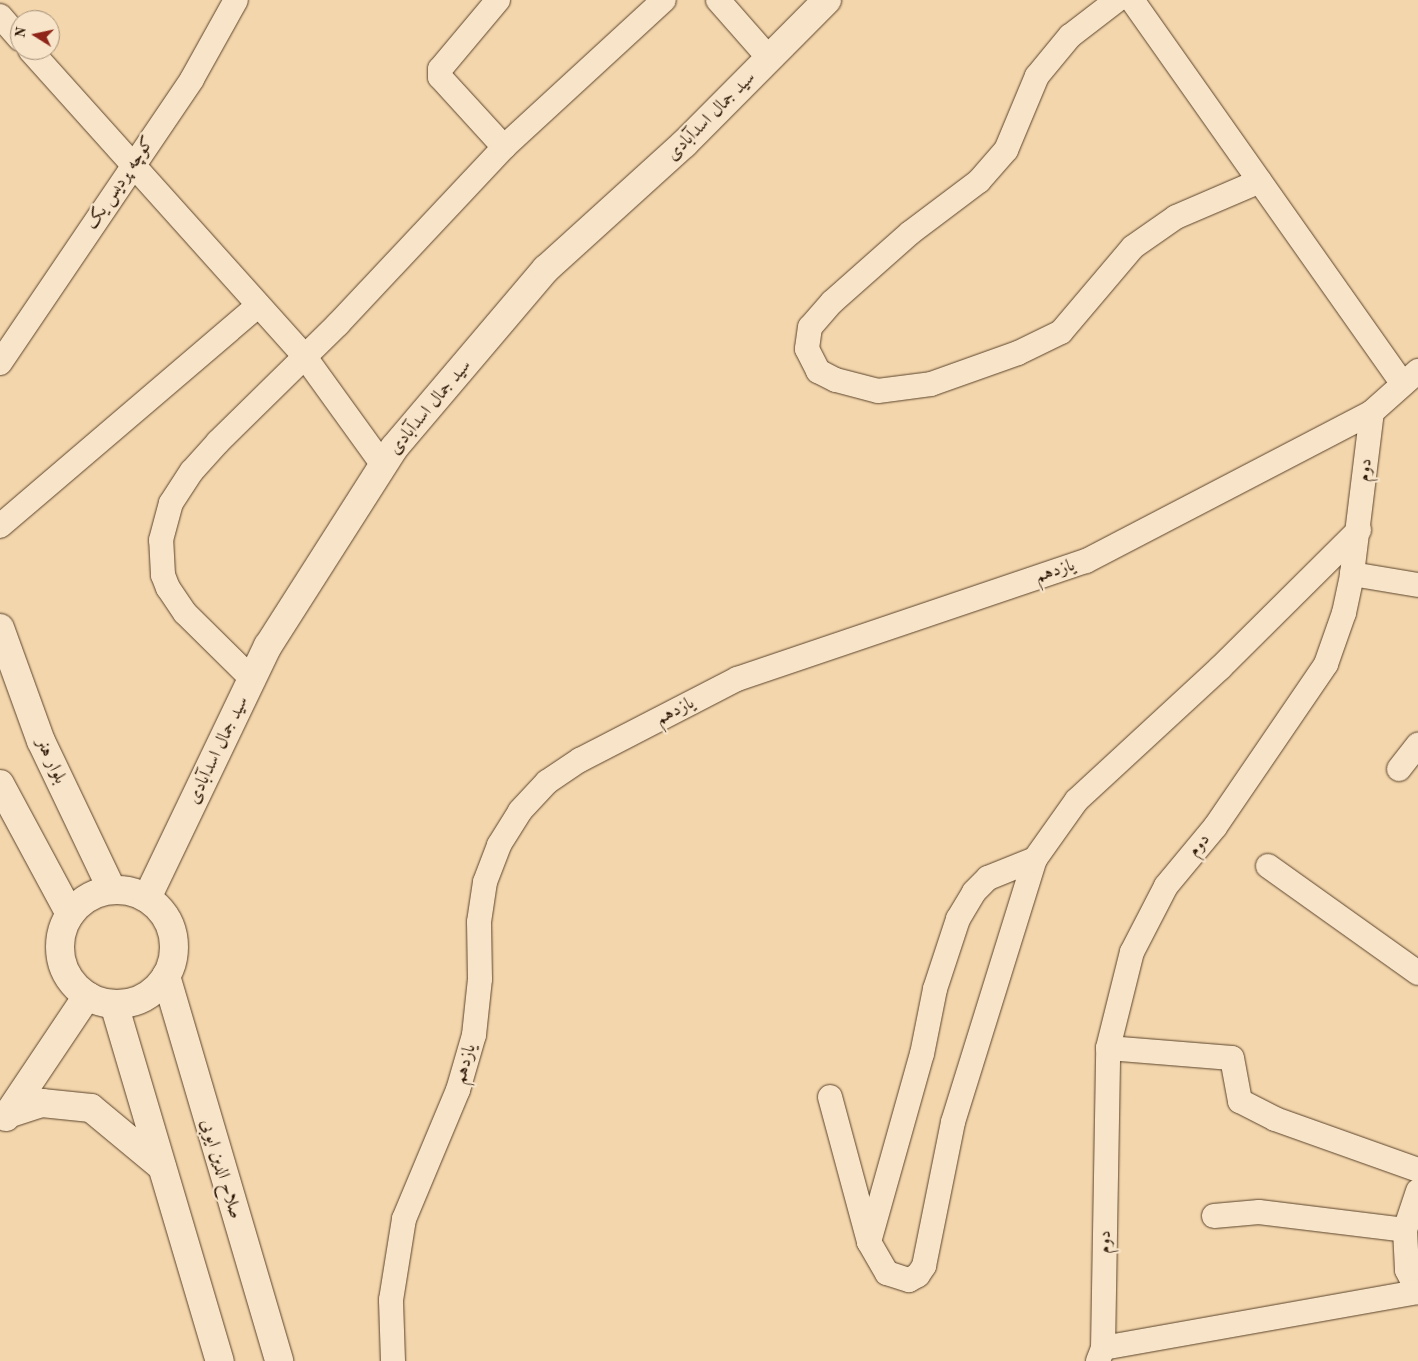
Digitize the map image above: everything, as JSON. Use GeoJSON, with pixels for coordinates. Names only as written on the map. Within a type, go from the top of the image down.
{"type":"FeatureCollection","features":[{"type":"Feature","properties":{"kind":"main road","name":"سید جمال اسدآبادی"},"geometry":{"type":"LineString","coordinates":[[147,898],[268,646],[394,448],[546,269],[684,144],[827,0]]}},
{"type":"Feature","properties":{"kind":"main road","name":"بلوار هنر"},"geometry":{"type":"LineString","coordinates":[[0,628],[41,741],[112,890]]}},
{"type":"Feature","properties":{"kind":"main road"},"geometry":{"type":"LineString","coordinates":[[0,784],[70,914]]}},
{"type":"Feature","properties":{"kind":"main road"},"geometry":{"type":"LineString","coordinates":[[112,890],[130,891],[147,898],[163,913],[172,933],[173,955],[166,976],[152,992],[135,1001],[114,1004],[87,996],[70,980],[61,959],[61,936],[70,914],[96,893],[112,890]]}},
{"type":"Feature","properties":{"kind":"main road","name":"صلاح الدین ایوبی"},"geometry":{"type":"LineString","coordinates":[[166,976],[278,1361]]}},
{"type":"Feature","properties":{"kind":"main road"},"geometry":{"type":"LineString","coordinates":[[5,1118],[87,996]]}},
{"type":"Feature","properties":{"kind":"main road"},"geometry":{"type":"LineString","coordinates":[[114,1004],[220,1361]]}},
{"type":"Feature","properties":{"kind":"main road"},"geometry":{"type":"LineString","coordinates":[[5,1118],[42,1102],[91,1108],[162,1167]]}},
{"type":"Feature","properties":{"kind":"street","name":"کوچه پردیس یک"},"geometry":{"type":"LineString","coordinates":[[0,364],[131,165],[192,79],[236,0]]}},
{"type":"Feature","properties":{"kind":"street"},"geometry":{"type":"LineString","coordinates":[[498,0],[440,69],[440,77],[504,147]]}},
{"type":"Feature","properties":{"kind":"street"},"geometry":{"type":"LineString","coordinates":[[252,680],[174,599],[163,575],[162,540],[171,503],[192,471],[305,357],[504,147],[664,0]]}},
{"type":"Feature","properties":{"kind":"street"},"geometry":{"type":"LineString","coordinates":[[718,0],[769,58]]}},
{"type":"Feature","properties":{"kind":"street"},"geometry":{"type":"LineString","coordinates":[[1117,0],[1070,36],[1037,76],[1006,150],[979,181],[910,233],[832,302],[810,327],[807,349],[818,371],[836,380],[878,391],[931,384],[1018,353],[1061,332],[1133,247],[1176,218],[1260,181]]}},
{"type":"Feature","properties":{"kind":"street"},"geometry":{"type":"LineString","coordinates":[[1132,0],[1260,181],[1411,378],[1372,412]]}},
{"type":"Feature","properties":{"kind":"street"},"geometry":{"type":"LineString","coordinates":[[0,16],[10,28]]}},
{"type":"Feature","properties":{"kind":"street"},"geometry":{"type":"LineString","coordinates":[[39,60],[305,357],[383,465]]}},
{"type":"Feature","properties":{"kind":"street"},"geometry":{"type":"LineString","coordinates":[[0,526],[258,305]]}},
{"type":"Feature","properties":{"kind":"street","name":"دوم"},"geometry":{"type":"LineString","coordinates":[[1101,1354],[1108,1048],[1132,952],[1166,886],[1215,827],[1326,664],[1344,613],[1352,574],[1359,530],[1372,412]]}},
{"type":"Feature","properties":{"kind":"street","name":"یازدهم"},"geometry":{"type":"LineString","coordinates":[[393,1361],[391,1300],[404,1219],[458,1090],[474,1035],[480,979],[478,922],[486,882],[499,845],[520,812],[547,782],[580,760],[736,679],[1086,561],[1372,412]]}},
{"type":"Feature","properties":{"kind":"street"},"geometry":{"type":"LineString","coordinates":[[830,1097],[869,1242],[887,1274],[897,1279],[908,1280],[918,1275],[924,1266],[953,1122],[1035,859],[1077,800],[1220,668],[1359,530]]}},
{"type":"Feature","properties":{"kind":"street"},"geometry":{"type":"LineString","coordinates":[[1352,574],[1418,585]]}},
{"type":"Feature","properties":{"kind":"street"},"geometry":{"type":"LineString","coordinates":[[1400,769],[1418,745]]}},
{"type":"Feature","properties":{"kind":"street"},"geometry":{"type":"LineString","coordinates":[[869,1242],[919,1064],[935,989],[958,919],[974,892],[988,878],[1035,859]]}},
{"type":"Feature","properties":{"kind":"street"},"geometry":{"type":"LineString","coordinates":[[1268,866],[1418,973]]}},
{"type":"Feature","properties":{"kind":"street"},"geometry":{"type":"LineString","coordinates":[[1108,1048],[1232,1058],[1240,1101],[1275,1119],[1418,1170]]}},
{"type":"Feature","properties":{"kind":"street"},"geometry":{"type":"LineString","coordinates":[[1101,1354],[1418,1292],[1407,1270],[1405,1230],[1418,1191]]}},
{"type":"Feature","properties":{"kind":"street"},"geometry":{"type":"LineString","coordinates":[[1214,1216],[1258,1212],[1405,1230]]}}]}
